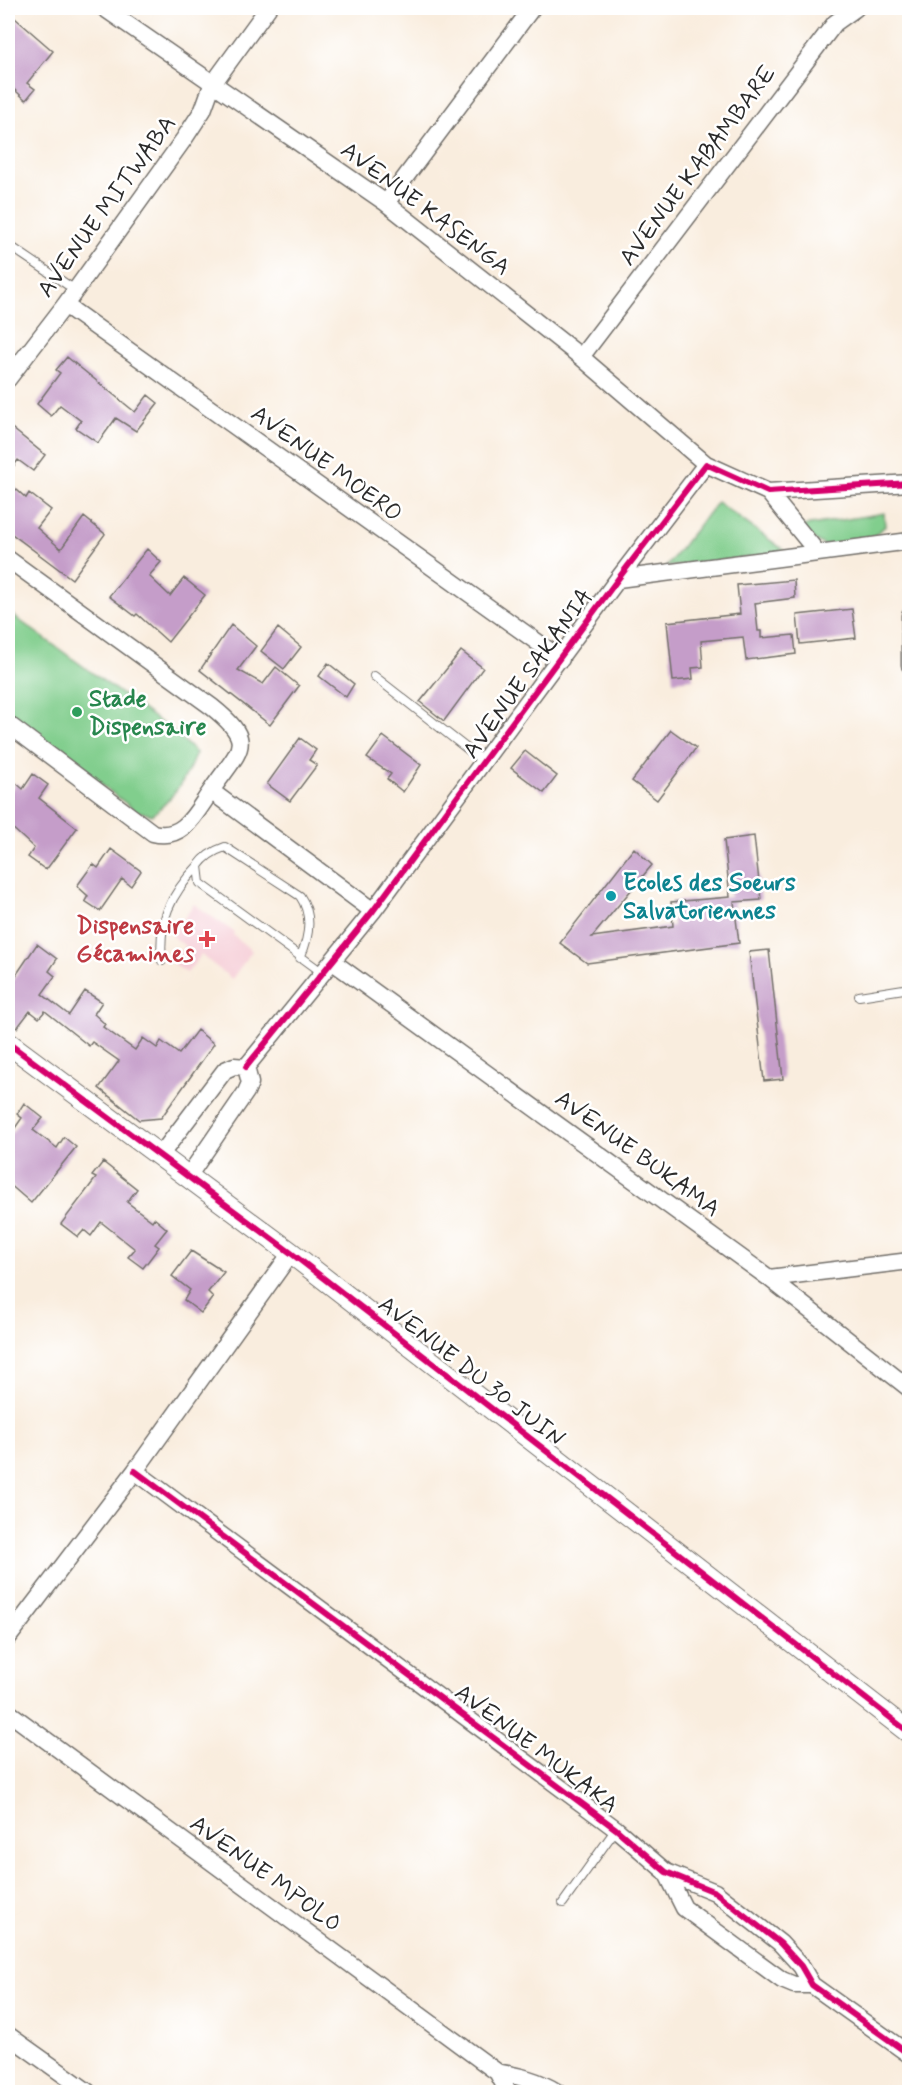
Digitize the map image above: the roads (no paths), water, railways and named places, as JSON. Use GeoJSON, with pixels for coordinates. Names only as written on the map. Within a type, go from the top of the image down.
{"type":"FeatureCollection","features":[{"type":"Feature","properties":{"kind":"street","name":"AVENUE KASENGA"},"geometry":{"type":"LineString","coordinates":[[104,8],[212,85],[386,203],[581,357],[706,464]]}},
{"type":"Feature","properties":{"kind":"street","name":"AVENUE MITWABA"},"geometry":{"type":"LineString","coordinates":[[8,379],[65,305],[184,139],[203,110],[212,85],[268,8]]}},
{"type":"Feature","properties":{"kind":"street"},"geometry":{"type":"LineString","coordinates":[[386,203],[532,8]]}},
{"type":"Feature","properties":{"kind":"street","name":"AVENUE KABAMBARE"},"geometry":{"type":"LineString","coordinates":[[581,357],[835,23],[856,8]]}},
{"type":"Feature","properties":{"kind":"street","name":"AVENUE MOERO"},"geometry":{"type":"LineString","coordinates":[[65,305],[561,659]]}},
{"type":"Feature","properties":{"kind":"street"},"geometry":{"type":"LineString","coordinates":[[706,464],[768,492],[817,552]]}},
{"type":"Feature","properties":{"kind":"street","name":"AVENUE SAKANIA"},"geometry":{"type":"LineString","coordinates":[[246,1067],[374,911],[618,579],[706,464]]}},
{"type":"Feature","properties":{"kind":"street"},"geometry":{"type":"LineString","coordinates":[[768,492],[909,485]]}},
{"type":"Feature","properties":{"kind":"street"},"geometry":{"type":"LineString","coordinates":[[618,579],[817,552],[847,551],[909,541]]}},
{"type":"Feature","properties":{"kind":"street"},"geometry":{"type":"LineString","coordinates":[[8,559],[212,707],[236,728],[241,736],[241,747],[183,829],[169,835],[153,833],[8,724]]}},
{"type":"Feature","properties":{"kind":"street"},"geometry":{"type":"LineString","coordinates":[[909,615],[909,665]]}},
{"type":"Feature","properties":{"kind":"street"},"geometry":{"type":"LineString","coordinates":[[211,791],[374,911]]}},
{"type":"Feature","properties":{"kind":"street","name":"AVENUE BUKAMA"},"geometry":{"type":"LineString","coordinates":[[328,968],[769,1278],[909,1389]]}},
{"type":"Feature","properties":{"kind":"street","name":"AVENUE DU 30 JUIN"},"geometry":{"type":"LineString","coordinates":[[8,1043],[291,1253],[909,1733]]}},
{"type":"Feature","properties":{"kind":"street"},"geometry":{"type":"LineString","coordinates":[[159,1157],[225,1070],[234,1066],[246,1067],[250,1083],[246,1092],[187,1178]]}},
{"type":"Feature","properties":{"kind":"street"},"geometry":{"type":"LineString","coordinates":[[8,1638],[135,1471],[291,1253]]}},
{"type":"Feature","properties":{"kind":"street"},"geometry":{"type":"LineString","coordinates":[[769,1278],[909,1261]]}},
{"type":"Feature","properties":{"kind":"street","name":"AVENUE MUKAKA"},"geometry":{"type":"LineString","coordinates":[[135,1471],[616,1829],[666,1872],[715,1892],[780,1943],[801,1966],[812,1985],[909,2055]]}},
{"type":"Feature","properties":{"kind":"street","name":"AVENUE MPOLO"},"geometry":{"type":"LineString","coordinates":[[8,1712],[497,2072],[533,2080],[557,2092]]}},
{"type":"Feature","properties":{"kind":"street","name":"AVENUE MUKAKA"},"geometry":{"type":"LineString","coordinates":[[666,1872],[684,1908],[782,1980],[794,1984],[812,1985]]}},
{"type":"Feature","properties":{"kind":"street"},"geometry":{"type":"LineString","coordinates":[[8,2035],[88,2092]]}},
{"type":"Feature","properties":{"kind":"street","name":"AVENUE MPOLO"},"geometry":{"type":"LineString","coordinates":[[497,2072],[508,2092]]}},
{"type":"Feature","properties":{"kind":"lane"},"geometry":{"type":"LineString","coordinates":[[13,248],[75,290]]}},
{"type":"Feature","properties":{"kind":"lane"},"geometry":{"type":"LineString","coordinates":[[374,676],[484,763]]}},
{"type":"Feature","properties":{"kind":"lane"},"geometry":{"type":"LineString","coordinates":[[162,961],[159,936],[165,915],[185,879],[215,850],[225,847],[300,896],[307,906],[308,933],[300,958]]}},
{"type":"Feature","properties":{"kind":"lane"},"geometry":{"type":"LineString","coordinates":[[198,866],[200,883],[207,890],[300,958],[328,968]]}},
{"type":"Feature","properties":{"kind":"lane"},"geometry":{"type":"LineString","coordinates":[[859,996],[909,988]]}},
{"type":"Feature","properties":{"kind":"lane"},"geometry":{"type":"LineString","coordinates":[[563,1903],[616,1829]]}},
{"type":"Feature","properties":{"kind":"place","name":"Stade Dispensaire"},"geometry":{"type":"Point","coordinates":[77,712]}},
{"type":"Feature","properties":{"kind":"place","name":"Ecoles des Soeurs Salvatoriennes"},"geometry":{"type":"Point","coordinates":[611,896]}},
{"type":"Feature","properties":{"kind":"place","name":"Dispensaire Gécamines"},"geometry":{"type":"Point","coordinates":[207,939]}}]}
